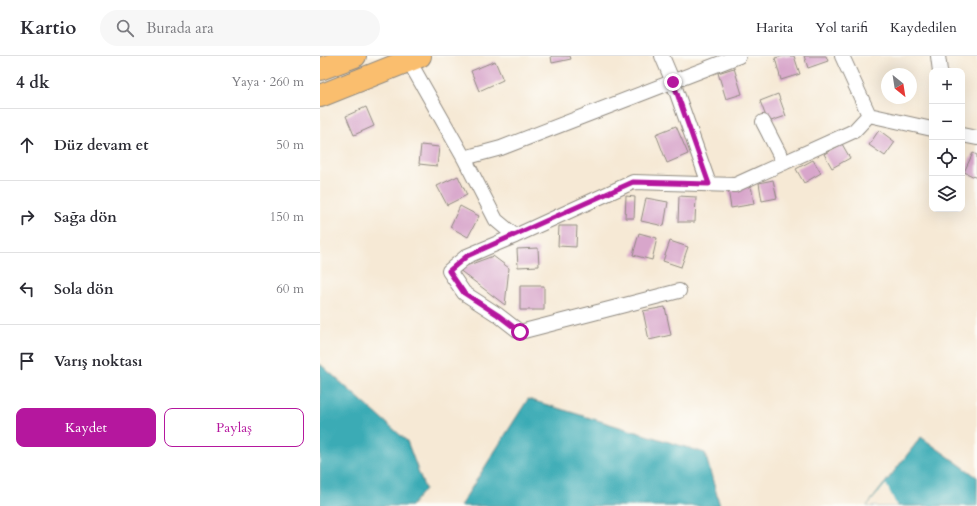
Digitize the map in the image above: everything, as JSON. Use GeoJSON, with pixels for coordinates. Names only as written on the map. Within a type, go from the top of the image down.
{"type":"FeatureCollection","features":[{"type":"Feature","properties":{"kind":"highway"},"geometry":{"type":"LineString","coordinates":[[324,68],[352,56]]}},
{"type":"Feature","properties":{"kind":"highway"},"geometry":{"type":"LineString","coordinates":[[324,68],[355,56]]}},
{"type":"Feature","properties":{"kind":"highway"},"geometry":{"type":"LineString","coordinates":[[320,96],[414,58]]}},
{"type":"Feature","properties":{"kind":"street"},"geometry":{"type":"LineString","coordinates":[[662,56],[673,82],[709,184]]}},
{"type":"Feature","properties":{"kind":"street"},"geometry":{"type":"LineString","coordinates":[[464,158],[501,148],[739,56]]}},
{"type":"Feature","properties":{"kind":"street"},"geometry":{"type":"LineString","coordinates":[[842,56],[869,115]]}},
{"type":"Feature","properties":{"kind":"street"},"geometry":{"type":"LineString","coordinates":[[938,56],[940,68]]}},
{"type":"Feature","properties":{"kind":"street"},"geometry":{"type":"LineString","coordinates":[[414,58],[496,220],[514,236]]}},
{"type":"Feature","properties":{"kind":"street"},"geometry":{"type":"LineString","coordinates":[[869,115],[929,128]]}},
{"type":"Feature","properties":{"kind":"street"},"geometry":{"type":"LineString","coordinates":[[679,291],[520,332],[498,315],[464,293],[449,271],[467,256],[633,182],[735,185],[854,131],[869,115]]}},
{"type":"Feature","properties":{"kind":"street"},"geometry":{"type":"LineString","coordinates":[[763,122],[784,163]]}},
{"type":"Feature","properties":{"kind":"street"},"geometry":{"type":"LineString","coordinates":[[965,136],[977,138]]}},
{"type":"Feature","properties":{"kind":"water"},"geometry":{"type":"Polygon","coordinates":[[[320,364],[407,441],[425,489],[411,506],[320,506],[320,364]]]}},
{"type":"Feature","properties":{"kind":"water"},"geometry":{"type":"Polygon","coordinates":[[[528,399],[705,453],[720,506],[460,506],[528,399]]]}},
{"type":"Feature","properties":{"kind":"water"},"geometry":{"type":"Polygon","coordinates":[[[921,437],[977,477],[977,506],[867,506],[921,437]]]}},
{"type":"Feature","properties":{"kind":"pier"},"geometry":{"type":"Polygon","coordinates":[[[886,484],[897,506],[867,506],[886,484]]]}},
{"type":"Feature","properties":{"kind":"building"},"geometry":{"type":"Polygon","coordinates":[[[551,56],[570,56],[571,59],[552,63],[551,56]]]}},
{"type":"Feature","properties":{"kind":"building"},"geometry":{"type":"Polygon","coordinates":[[[794,56],[800,74],[781,80],[775,58],[794,56]]]}},
{"type":"Feature","properties":{"kind":"building"},"geometry":{"type":"Polygon","coordinates":[[[804,56],[826,56],[828,61],[808,68],[804,56]]]}},
{"type":"Feature","properties":{"kind":"building"},"geometry":{"type":"Polygon","coordinates":[[[495,61],[503,80],[479,91],[471,71],[495,61]]]}},
{"type":"Feature","properties":{"kind":"building"},"geometry":{"type":"Polygon","coordinates":[[[734,68],[742,94],[726,99],[718,73],[734,68]]]}},
{"type":"Feature","properties":{"kind":"building"},"geometry":{"type":"Polygon","coordinates":[[[778,94],[786,116],[768,122],[760,101],[778,94]]]}},
{"type":"Feature","properties":{"kind":"building"},"geometry":{"type":"Polygon","coordinates":[[[366,107],[374,126],[354,135],[346,116],[366,107]]]}},
{"type":"Feature","properties":{"kind":"building"},"geometry":{"type":"Polygon","coordinates":[[[676,126],[688,154],[667,163],[656,134],[676,126]]]}},
{"type":"Feature","properties":{"kind":"building"},"geometry":{"type":"Polygon","coordinates":[[[879,130],[895,142],[885,156],[869,145],[879,130]]]}},
{"type":"Feature","properties":{"kind":"building"},"geometry":{"type":"Polygon","coordinates":[[[842,144],[850,158],[832,168],[824,154],[842,144]]]}},
{"type":"Feature","properties":{"kind":"building"},"geometry":{"type":"Polygon","coordinates":[[[421,145],[439,147],[437,166],[419,164],[421,145]]]}},
{"type":"Feature","properties":{"kind":"building"},"geometry":{"type":"Polygon","coordinates":[[[973,153],[977,155],[977,178],[965,172],[973,153]]]}},
{"type":"Feature","properties":{"kind":"building"},"geometry":{"type":"Polygon","coordinates":[[[813,160],[821,173],[804,183],[796,169],[813,160]]]}},
{"type":"Feature","properties":{"kind":"building"},"geometry":{"type":"Polygon","coordinates":[[[458,176],[467,195],[447,205],[437,186],[458,176]]]}},
{"type":"Feature","properties":{"kind":"building"},"geometry":{"type":"Polygon","coordinates":[[[773,180],[777,198],[762,201],[759,183],[773,180]]]}},
{"type":"Feature","properties":{"kind":"building"},"geometry":{"type":"Polygon","coordinates":[[[751,185],[754,204],[731,208],[728,189],[751,185]]]}},
{"type":"Feature","properties":{"kind":"building"},"geometry":{"type":"Polygon","coordinates":[[[626,196],[635,197],[634,218],[625,218],[626,196]]]}},
{"type":"Feature","properties":{"kind":"building"},"geometry":{"type":"Polygon","coordinates":[[[679,196],[696,197],[695,222],[678,222],[679,196]]]}},
{"type":"Feature","properties":{"kind":"building"},"geometry":{"type":"Polygon","coordinates":[[[646,198],[668,202],[664,226],[641,221],[646,198]]]}},
{"type":"Feature","properties":{"kind":"building"},"geometry":{"type":"Polygon","coordinates":[[[460,206],[479,216],[468,237],[450,227],[460,206]]]}},
{"type":"Feature","properties":{"kind":"building"},"geometry":{"type":"Polygon","coordinates":[[[559,226],[577,226],[576,247],[558,246],[559,226]]]}},
{"type":"Feature","properties":{"kind":"building"},"geometry":{"type":"Polygon","coordinates":[[[639,233],[657,238],[652,260],[633,255],[639,233]]]}},
{"type":"Feature","properties":{"kind":"building"},"geometry":{"type":"Polygon","coordinates":[[[670,241],[688,247],[681,267],[663,261],[670,241]]]}},
{"type":"Feature","properties":{"kind":"building"},"geometry":{"type":"Polygon","coordinates":[[[538,248],[539,266],[518,267],[517,249],[538,248]]]}},
{"type":"Feature","properties":{"kind":"building"},"geometry":{"type":"Polygon","coordinates":[[[493,256],[509,268],[505,305],[458,269],[493,256]]]}},
{"type":"Feature","properties":{"kind":"building"},"geometry":{"type":"Polygon","coordinates":[[[520,286],[544,286],[544,310],[520,310],[520,286]]]}},
{"type":"Feature","properties":{"kind":"building"},"geometry":{"type":"Polygon","coordinates":[[[665,307],[671,335],[649,340],[643,311],[665,307]]]}},
{"type":"Feature","properties":{"kind":"route"},"geometry":{"type":"LineString","coordinates":[[520,332],[498,315],[464,293],[449,271],[467,256],[633,182],[709,184],[673,82]]}}]}
